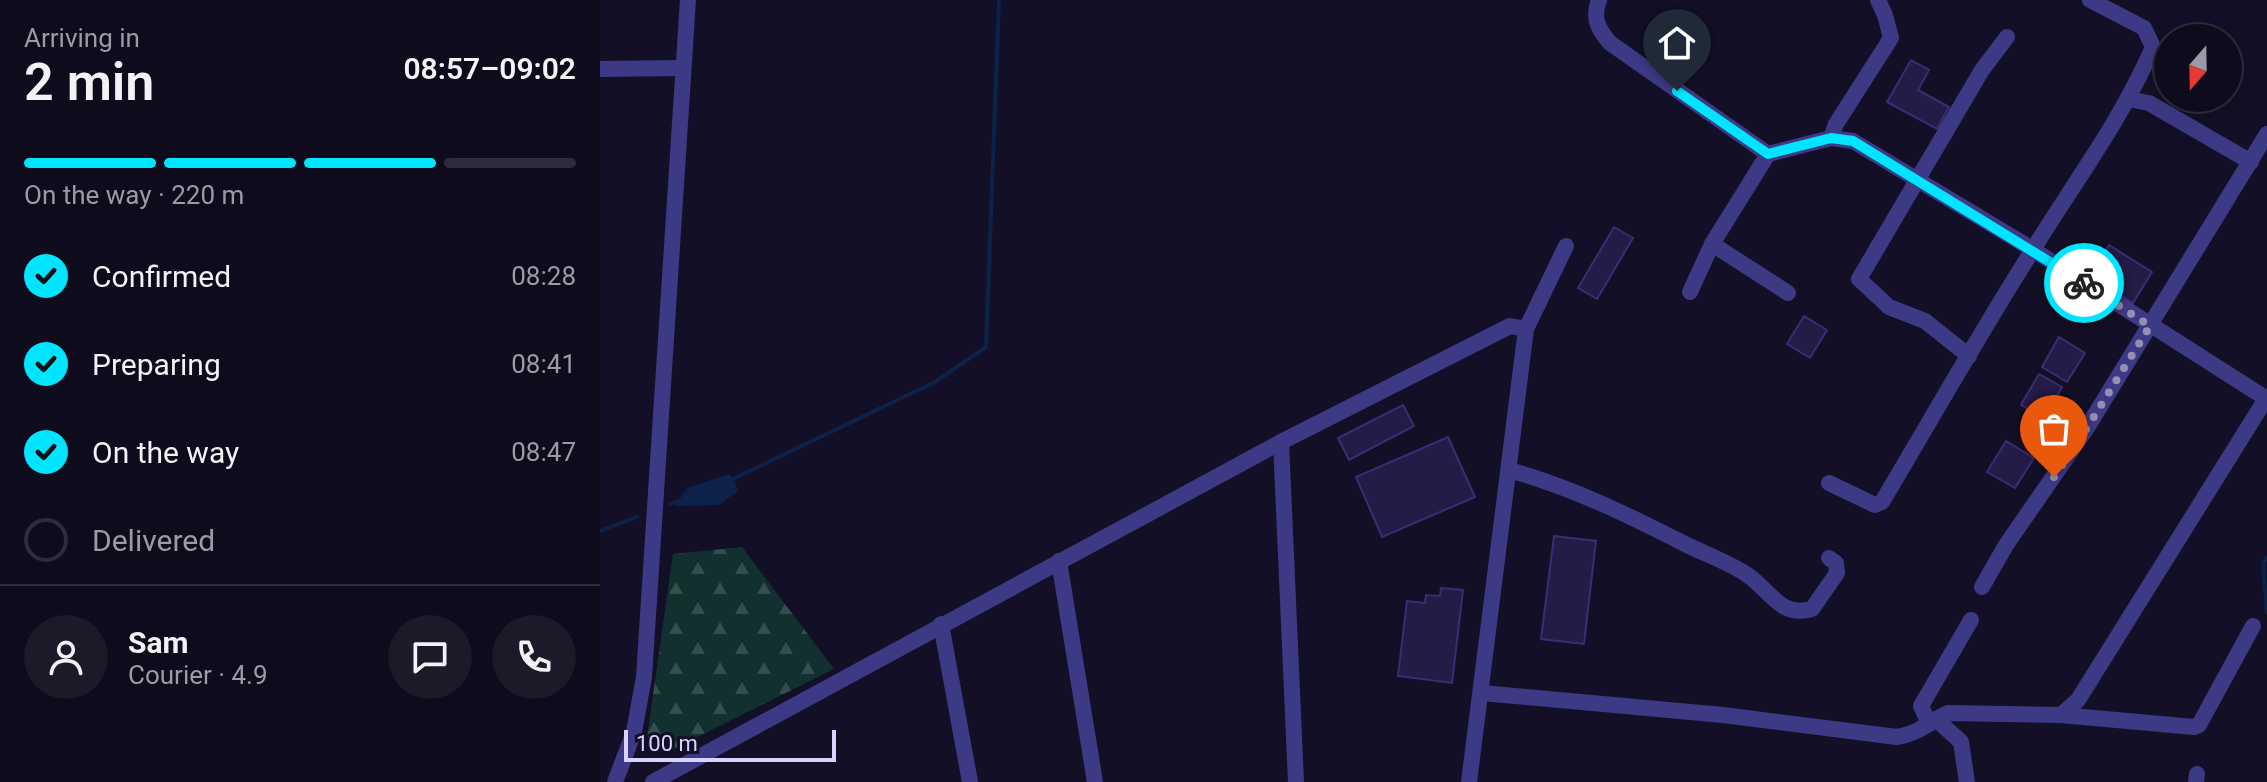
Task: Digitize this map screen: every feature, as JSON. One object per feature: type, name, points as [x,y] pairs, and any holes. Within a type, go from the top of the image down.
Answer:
[{"type":"street","points":[[615,782],[634,732],[644,677],[688,0]]},
{"type":"street","points":[[1599,0],[1594,12],[1599,31],[1610,43],[1768,154]]},
{"type":"street","points":[[1831,138],[1836,124],[1891,38],[1878,0]]},
{"type":"street","points":[[1829,483],[1875,505],[1882,502],[2032,249],[2094,158],[2128,99],[2153,47],[2144,28],[2090,0]]},
{"type":"street","points":[[1969,356],[1925,321],[1889,307],[1859,279],[1982,70],[2007,37]]},
{"type":"street","points":[[600,69],[683,68]]},
{"type":"street","points":[[2128,99],[2149,103],[2251,162]]},
{"type":"street","points":[[1982,587],[2006,545],[2085,431],[2267,134]]},
{"type":"street","points":[[1690,292],[1712,244],[1768,154],[1831,138],[1853,141],[2032,249],[2267,398],[2078,700],[2061,715]]},
{"type":"street","points":[[1712,244],[1788,293]]},
{"type":"street","points":[[1469,782],[1526,329],[1566,246]]},
{"type":"street","points":[[653,782],[1281,442],[1510,326],[1526,329]]},
{"type":"street","points":[[1281,442],[1296,782]]},
{"type":"street","points":[[1509,470],[1547,480],[1747,574],[1786,609],[1798,613],[1812,609],[1837,573],[1836,563],[1829,558]]},
{"type":"street","points":[[1059,561],[1095,782]]},
{"type":"street","points":[[1967,782],[1961,742],[1932,721],[1921,706],[1971,620]]},
{"type":"street","points":[[941,624],[970,782]]},
{"type":"street","points":[[1482,693],[1723,715],[1897,737],[1913,735],[1948,713],[2061,715],[2199,725],[2253,626]]},
{"type":"green space","points":[[742,547],[834,669],[669,751],[647,737],[673,554]]},
{"type":"water","points":[[729,474],[734,478],[738,491],[719,505],[675,506],[687,488]]},
{"type":"building","points":[[1911,60],[1929,70],[1918,90],[1949,107],[1937,129],[1887,102]]},
{"type":"building","points":[[1614,227],[1633,238],[1597,299],[1578,288]]},
{"type":"building","points":[[2109,245],[2152,272],[2133,303],[2089,276]]},
{"type":"building","points":[[1804,316],[1827,330],[1810,358],[1787,344]]},
{"type":"building","points":[[2059,337],[2085,353],[2067,382],[2042,367]]},
{"type":"building","points":[[2039,374],[2062,387],[2044,418],[2021,405]]},
{"type":"building","points":[[1403,405],[1414,426],[1349,460],[1338,438]]},
{"type":"building","points":[[1448,437],[1475,497],[1382,537],[1356,477]]},
{"type":"building","points":[[2006,441],[2034,458],[2015,488],[1987,472]]},
{"type":"building","points":[[1554,536],[1596,541],[1584,644],[1541,639]]},
{"type":"building","points":[[1441,588],[1463,590],[1452,683],[1398,676],[1407,601],[1425,603],[1426,595],[1440,596]]},
{"type":"waterway","points":[[733,479],[935,382],[986,347],[999,0]]},
{"type":"waterway","points":[[670,504],[680,500]]},
{"type":"waterway","points":[[600,531],[637,517]]},
{"type":"waterway","points":[[2267,557],[2263,564],[2267,612]]},
{"type":"way so far","points":[[2054,477],[2150,326],[2084,283]]},
{"type":"route","points":[[1677,91],[1768,154],[1831,138],[1853,141],[2084,283]]}]
